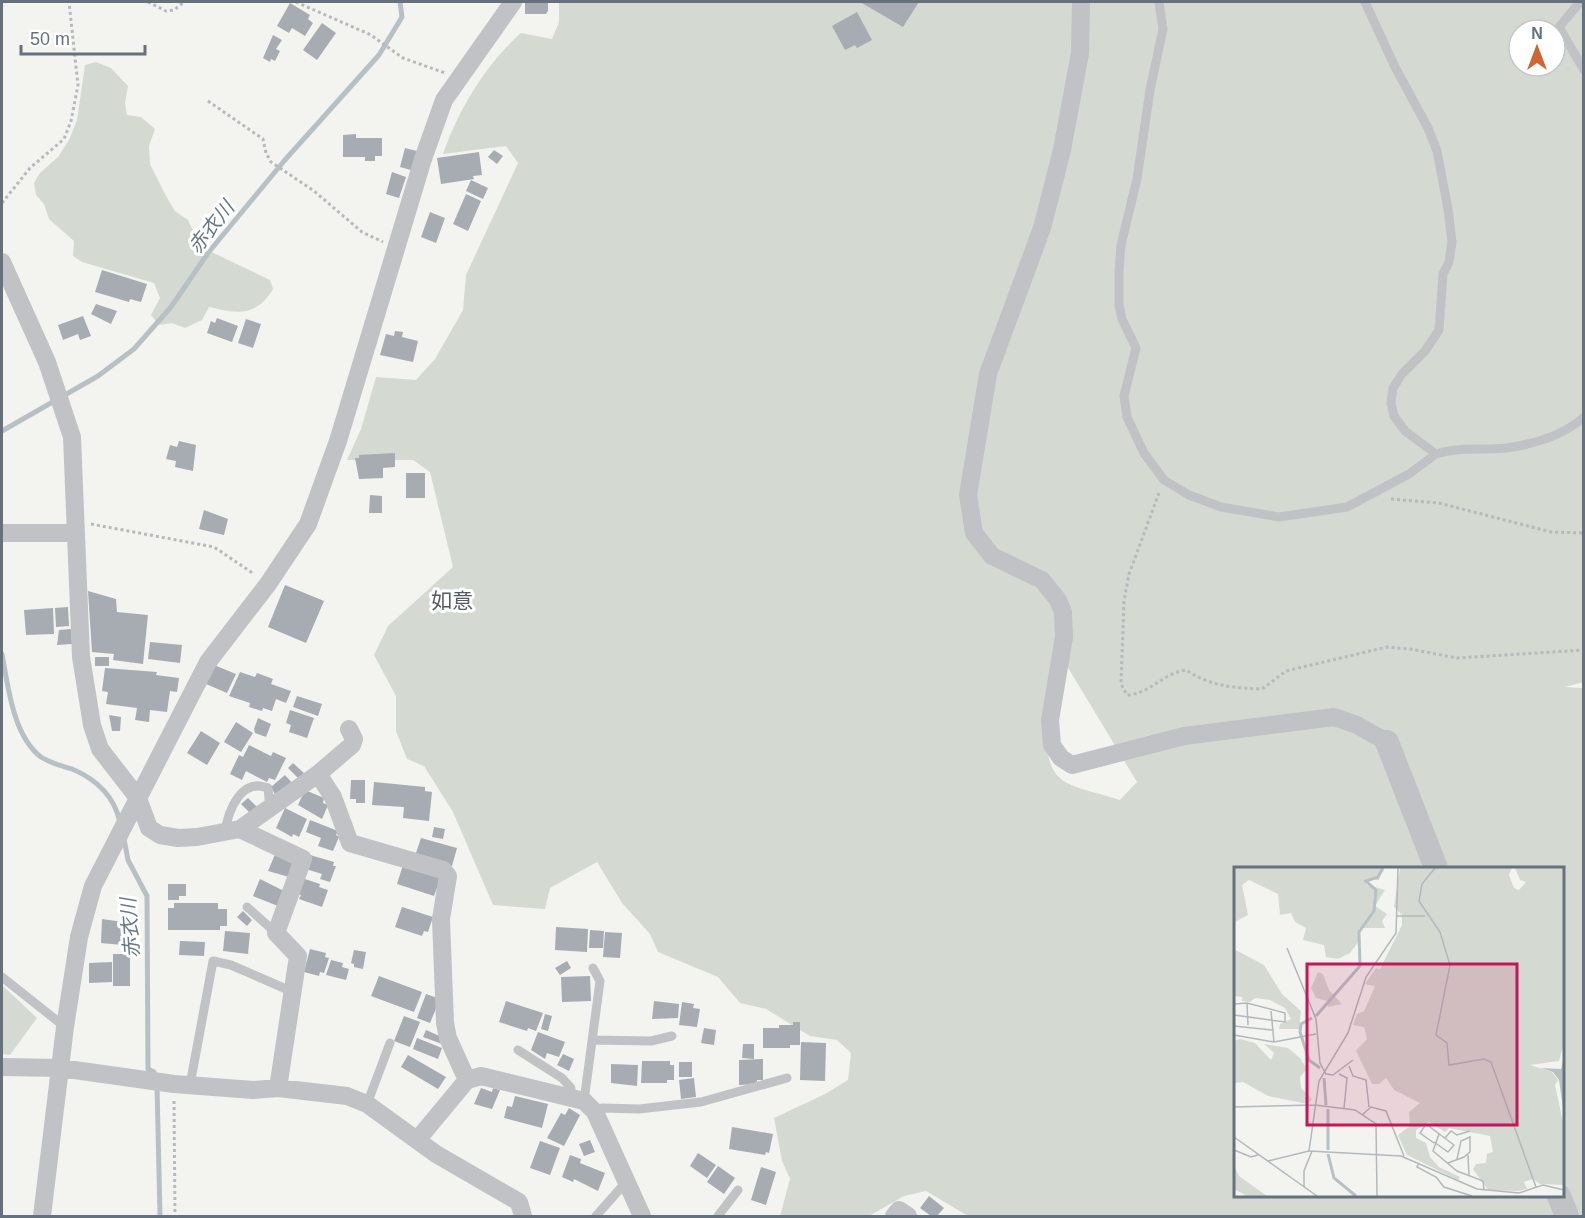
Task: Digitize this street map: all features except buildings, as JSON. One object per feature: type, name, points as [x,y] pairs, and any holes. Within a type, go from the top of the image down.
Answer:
[{"type":"street","points":[[42,1216],[64,1026],[79,937],[93,886],[208,662],[268,584],[308,524],[338,441],[396,246],[444,100],[513,2]]},
{"type":"street","points":[[1081,2],[1080,53],[1062,150],[1042,228],[988,374],[968,495],[974,534],[992,556],[1042,580],[1058,600],[1063,612],[1064,637],[1050,720],[1052,745],[1061,758],[1072,765],[1184,736],[1297,719],[1334,717],[1357,725],[1387,742],[1436,867]]},
{"type":"street","points":[[2,262],[47,362],[72,437],[81,657],[92,725],[105,758],[138,798],[149,828],[160,835],[197,837],[233,831],[270,810],[352,745],[354,739],[349,729]]},
{"type":"street","points":[[2,532],[74,524]]},
{"type":"street","points":[[318,774],[333,797],[350,843],[443,870],[448,876],[441,919],[445,1023],[448,1038],[467,1080]]},
{"type":"street","points":[[233,831],[303,860],[276,933],[298,956],[278,1088]]},
{"type":"street","points":[[2,1067],[60,1068],[182,1085],[253,1090],[278,1088],[347,1096],[367,1104],[436,1154],[519,1202],[523,1216]]},
{"type":"street","points":[[418,1139],[467,1080],[481,1076],[583,1104],[642,1216]]},
{"type":"street","points":[[1559,1197],[1567,1216]]},
{"type":"street","points":[[894,1216],[899,1210],[908,1216]]},
{"type":"lane","points":[[1159,2],[1162,29],[1150,90],[1137,179],[1121,245],[1119,305],[1122,319],[1136,348],[1124,396],[1127,417],[1144,453],[1164,480],[1189,495],[1221,507],[1279,518],[1347,507],[1369,498],[1409,474],[1436,454],[1455,448],[1505,448],[1544,440],[1570,429],[1584,417]]},
{"type":"lane","points":[[1365,2],[1395,67],[1428,128],[1437,152],[1448,209],[1452,242],[1449,262],[1443,274],[1439,330],[1425,351],[1402,374],[1394,388],[1391,403],[1394,416],[1405,431],[1436,454]]},
{"type":"lane","points":[[1580,2],[1559,27],[1584,70]]},
{"type":"lane","points":[[233,831],[227,814],[235,800],[251,786],[259,784],[268,788],[270,810]]},
{"type":"lane","points":[[247,907],[276,933]]},
{"type":"lane","points":[[182,1085],[213,961],[231,965],[292,992]]},
{"type":"lane","points":[[583,1104],[600,981],[593,968]]},
{"type":"lane","points":[[2,977],[64,1026]]},
{"type":"lane","points":[[592,1040],[651,1041],[672,1036]]},
{"type":"lane","points":[[367,1104],[390,1043]]},
{"type":"lane","points":[[518,1050],[562,1078],[583,1104],[602,1108],[639,1109],[701,1102],[787,1078]]},
{"type":"lane","points":[[596,1216],[626,1182]]},
{"type":"lane","points":[[718,1216],[738,1190]]},
{"type":"path","points":[[2,203],[30,168],[64,139],[71,121],[78,85],[69,2]]},
{"type":"path","points":[[148,2],[166,12],[174,10],[184,2]]},
{"type":"path","points":[[296,2],[371,35],[403,58],[444,72],[458,81]]},
{"type":"path","points":[[208,102],[263,139],[271,162],[286,174],[314,191],[362,232],[374,239],[396,246]]},
{"type":"path","points":[[1164,480],[1137,546],[1124,601],[1121,684],[1127,695],[1141,694],[1174,671],[1186,670],[1202,681],[1220,686],[1262,689],[1286,671],[1387,647],[1457,658],[1584,650]]},
{"type":"path","points":[[1369,498],[1439,503],[1551,532],[1584,533]]},
{"type":"path","points":[[74,524],[89,524],[213,547],[268,584]]},
{"type":"path","points":[[176,1216],[182,1085]]},
{"type":"shaded area","points":[[559,2],[1583,2],[1584,682],[1565,687],[1584,688],[1583,1216],[968,1216],[926,1191],[904,1196],[869,1216],[780,1216],[790,1179],[782,1161],[774,1118],[825,1094],[848,1080],[851,1053],[837,1040],[810,1036],[766,1009],[740,1003],[718,977],[658,952],[650,934],[622,903],[597,862],[550,888],[545,909],[493,905],[453,812],[424,766],[407,759],[396,731],[396,696],[374,655],[388,626],[453,567],[430,472],[413,460],[347,460],[361,429],[376,377],[416,380],[435,359],[463,310],[466,275],[518,163],[506,146],[443,154],[449,137],[474,89],[496,59],[521,33],[552,39],[559,22]],"holes":[[[1061,656],[1137,782],[1120,800],[1073,786],[1056,773],[1049,759],[1047,724]]]},
{"type":"shaded area","points":[[96,62],[111,68],[128,86],[125,103],[127,115],[141,117],[155,129],[149,146],[150,164],[175,211],[188,220],[201,247],[270,280],[273,289],[260,305],[238,312],[209,307],[202,320],[185,328],[172,323],[159,325],[151,315],[160,298],[154,283],[82,262],[73,256],[74,241],[49,219],[44,204],[36,195],[34,183],[40,173],[58,157],[69,140],[77,120],[85,65]]},
{"type":"shaded area","points":[[2,985],[37,1018],[10,1055],[2,1054]]},
{"type":"waterway","name":"赤衣川","points":[[2,431],[98,376],[134,349],[171,307],[208,253],[284,161],[379,55],[402,17],[400,2]]},
{"type":"waterway","name":"赤衣川","points":[[2,654],[13,710],[24,737],[41,757],[72,769],[103,789],[109,796],[120,822]]},
{"type":"waterway","name":"赤衣川","points":[[124,839],[128,860],[147,896],[148,1069],[154,1072],[155,1076]]},
{"type":"waterway","name":"赤衣川","points":[[157,1086],[160,1216]]},
{"type":"district","name":"如意","points":[[452,600]]}]
